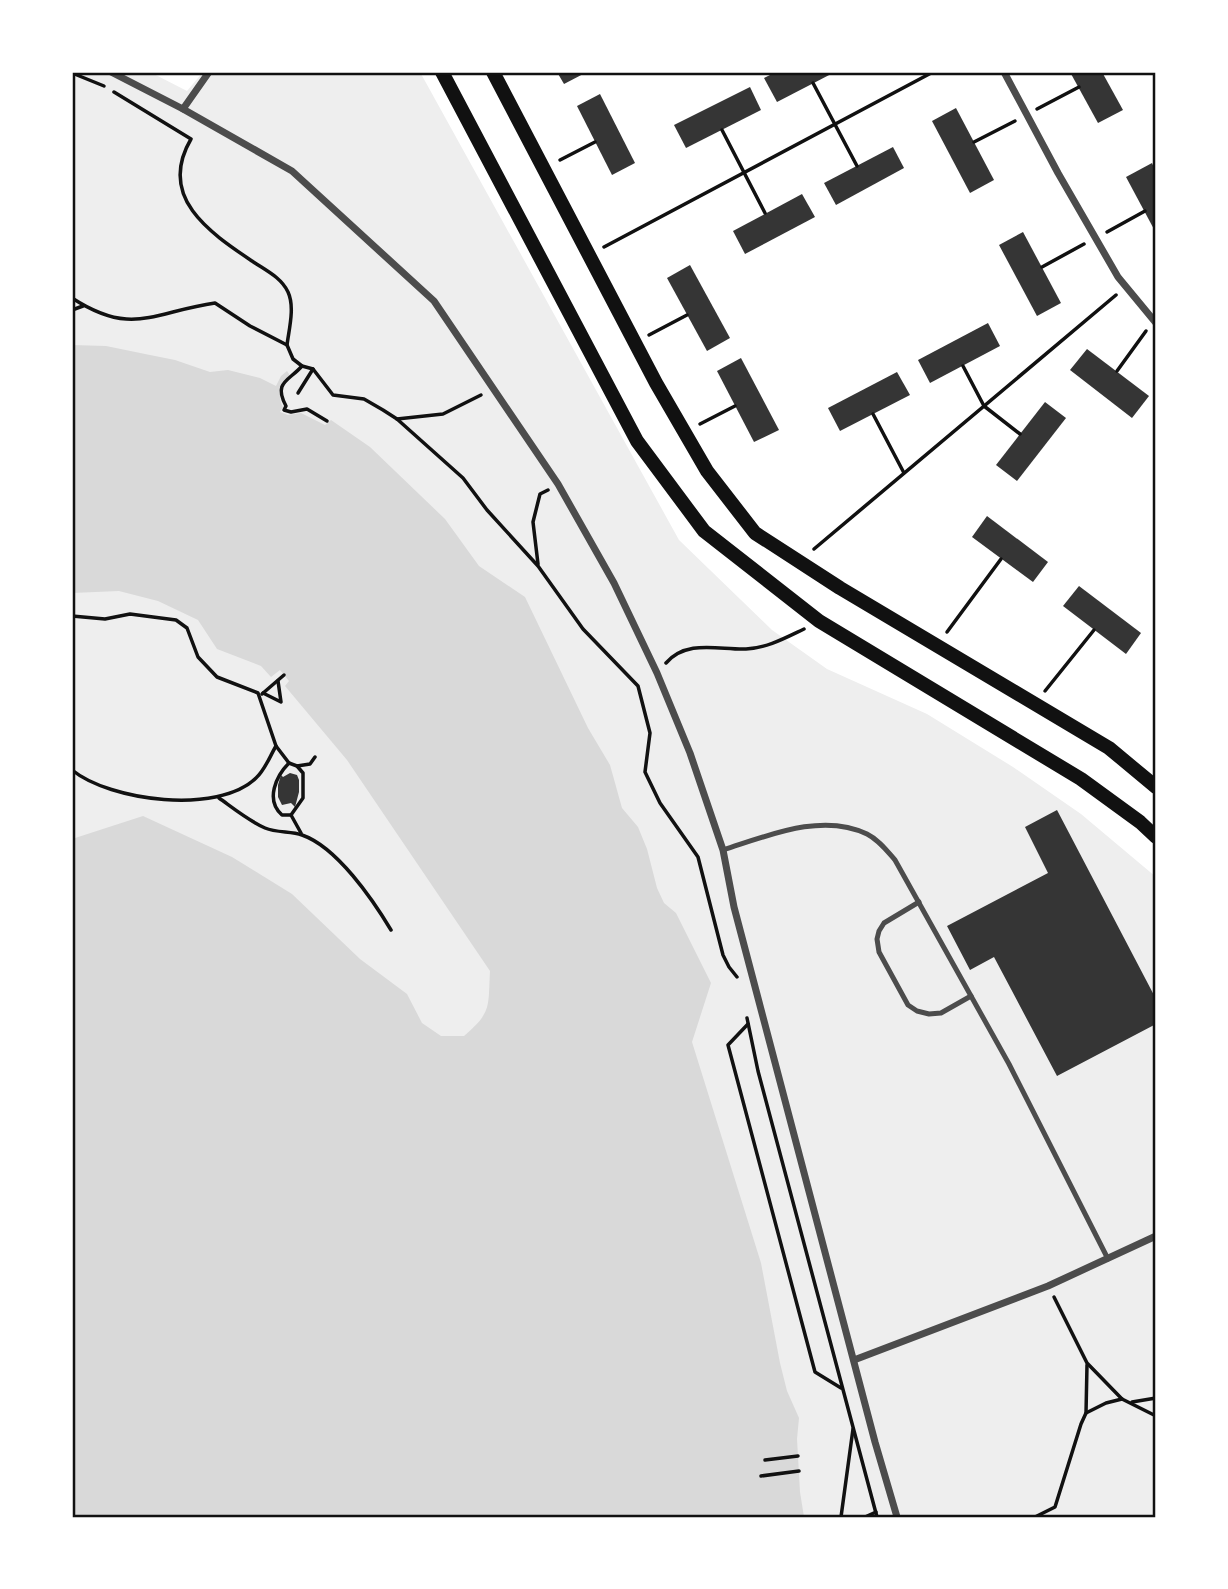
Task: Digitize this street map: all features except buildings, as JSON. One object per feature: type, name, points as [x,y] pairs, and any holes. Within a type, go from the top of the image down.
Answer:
[{"type":"main road","points":[[442,72],[637,441],[704,531],[818,621],[1081,779],[1156,837]]},
{"type":"main road","points":[[493,72],[684,432],[707,471],[755,533],[1109,748],[1156,787]]},
{"type":"street","points":[[111,72],[292,171],[434,301],[558,484],[614,583],[657,673],[690,753],[723,850],[734,907],[874,1442],[897,1517]]},
{"type":"street","points":[[183,109],[209,72]]},
{"type":"street","points":[[1004,72],[1058,173],[1118,276],[1155,322]]},
{"type":"street","points":[[854,1360],[1048,1286],[1156,1236]]},
{"type":"lane","points":[[723,850],[790,829],[821,826],[846,828],[867,835],[883,846],[895,860],[1009,1064],[1108,1259]]},
{"type":"lane","points":[[919,902],[884,923],[877,939],[878,952],[908,1005],[917,1011],[941,1013],[971,996]]},
{"type":"path","points":[[590,254],[933,72]]},
{"type":"path","points":[[72,73],[109,89],[191,139],[178,170],[186,201],[197,218],[215,236],[278,278],[289,293],[291,309],[287,345],[293,359],[302,366],[313,369],[333,395],[364,399],[397,419],[463,478],[487,510],[538,566],[583,629],[638,687],[650,733],[645,772],[660,803],[698,857],[723,955],[738,977],[740,989]]},
{"type":"path","points":[[813,83],[857,166]]},
{"type":"path","points":[[722,130],[765,213]]},
{"type":"path","points":[[545,169],[595,142]]},
{"type":"path","points":[[799,562],[1126,287]]},
{"type":"path","points":[[72,298],[117,320],[132,320],[215,303],[250,326],[287,345]]},
{"type":"path","points":[[72,310],[84,306]]},
{"type":"path","points":[[635,342],[687,315]]},
{"type":"path","points":[[1116,371],[1155,322]]},
{"type":"path","points":[[302,366],[285,380],[280,391],[286,406],[284,410],[291,412],[307,409],[327,421]]},
{"type":"path","points":[[962,366],[984,406],[1020,434]]},
{"type":"path","points":[[298,393],[313,369]]},
{"type":"path","points":[[397,419],[443,414],[493,388]]},
{"type":"path","points":[[684,432],[736,406]]},
{"type":"path","points":[[873,414],[904,473]]},
{"type":"path","points":[[538,566],[533,522],[540,494],[558,484]]},
{"type":"path","points":[[937,645],[1001,559]]},
{"type":"path","points":[[72,616],[105,619],[130,614],[176,620],[187,628],[198,657],[223,681],[281,702],[278,681]]},
{"type":"path","points":[[638,687],[670,659],[690,648],[719,646],[746,649],[766,645],[818,621]]},
{"type":"path","points":[[1035,704],[1094,630]]},
{"type":"path","points":[[261,694],[284,675]]},
{"type":"path","points":[[261,694],[276,746],[289,763],[297,766],[303,773],[303,798],[291,815]]},
{"type":"path","points":[[72,770],[83,779],[101,786],[149,797],[194,801],[219,798],[243,788],[258,777],[276,746]]},
{"type":"path","points":[[297,766],[310,764],[315,757]]},
{"type":"path","points":[[289,763],[278,776],[273,796],[278,811],[282,815],[291,815]]},
{"type":"path","points":[[219,798],[265,828],[287,834],[302,834]]},
{"type":"path","points":[[291,815],[302,834],[338,860],[354,877],[391,930]]},
{"type":"path","points":[[745,1012],[758,1071],[877,1515],[865,1517]]},
{"type":"path","points":[[748,1024],[728,1045],[815,1372],[843,1389]]},
{"type":"path","points":[[1048,1286],[1087,1363],[1122,1399],[1156,1416]]},
{"type":"path","points":[[1036,1517],[1055,1507],[1086,1413],[1087,1363]]},
{"type":"path","points":[[1130,1402],[1156,1398]]},
{"type":"path","points":[[1086,1413],[1122,1399]]},
{"type":"path","points":[[841,1517],[853,1426]]},
{"type":"path","points":[[765,1460],[798,1456]]},
{"type":"path","points":[[761,1476],[799,1471]]},
{"type":"shaded area","points":[[72,72],[150,72],[187,91],[203,72],[420,72],[679,540],[772,630],[827,669],[927,714],[1013,767],[1081,814],[1156,877],[1156,1517],[72,1517]]},
{"type":"shaded area","points":[[72,345],[106,346],[175,360],[210,372],[228,370],[260,378],[276,386],[287,371],[291,377],[281,391],[283,407],[280,412],[288,415],[301,413],[325,425],[331,420],[370,447],[445,519],[479,566],[525,597],[588,728],[610,765],[622,808],[638,827],[664,903],[676,913],[711,983],[692,1042],[761,1263],[780,1363],[787,1391],[799,1418],[797,1439],[804,1517],[72,1517],[72,839],[143,816],[232,857],[292,894],[360,959],[407,994],[422,1023],[441,1036],[464,1036],[480,1021],[487,1008],[490,971],[347,760],[285,686],[289,681],[280,670],[271,677],[261,666],[217,649],[198,620],[158,601],[119,591],[72,593]]}]
